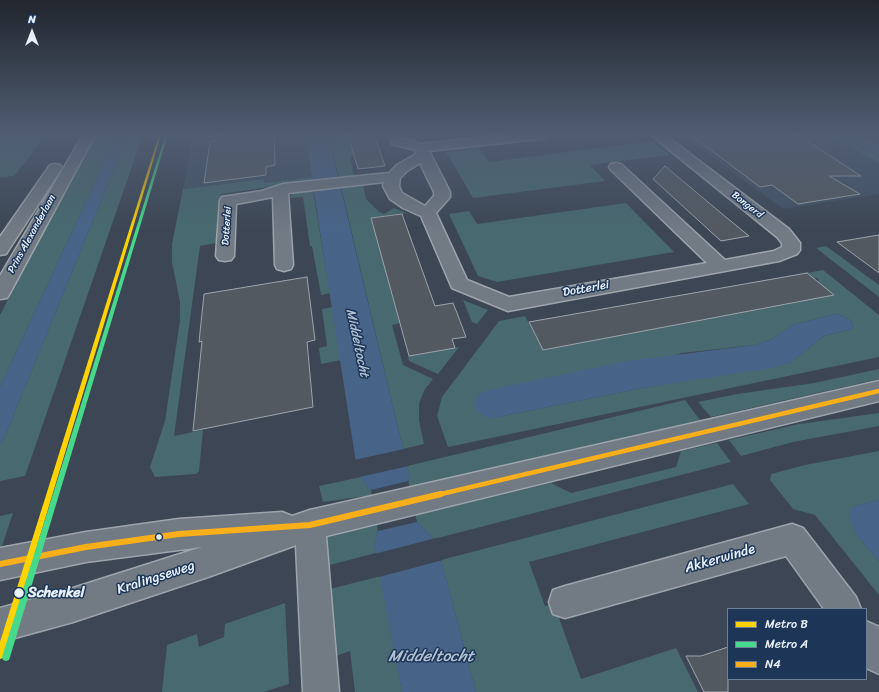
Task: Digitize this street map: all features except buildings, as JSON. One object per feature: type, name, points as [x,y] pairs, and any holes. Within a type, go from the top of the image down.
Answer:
[{"type":"street","name":"Prins Alexanderlaan","points":[[0,250],[56,167]]},
{"type":"street","name":"Prins Alexanderlaan","points":[[0,292],[71,167]]},
{"type":"street","points":[[403,167],[393,177],[391,186],[396,196],[409,205],[428,213],[442,197],[442,192],[430,167]]},
{"type":"street","points":[[616,167],[720,265]]},
{"type":"street","name":"Bongerd","points":[[699,167],[783,233],[791,243],[791,250]]},
{"type":"street","name":"Dotterlei","points":[[225,256],[228,200],[264,195],[280,190],[393,177]]},
{"type":"street","points":[[280,190],[284,265]]},
{"type":"street","name":"Dotterlei","points":[[428,213],[459,284],[508,304],[720,265],[779,256],[791,250]]},
{"type":"street","name":"Kralingseweg","points":[[0,625],[79,603],[208,561],[310,525],[879,391]]},
{"type":"street","points":[[310,525],[321,692]]},
{"type":"street","name":"Kralingseweg","points":[[0,564],[86,547],[179,534],[310,525]]},
{"type":"street","name":"Akkerwinde","points":[[565,602],[792,539],[843,608]]},
{"type":"street","points":[[867,639],[879,656]]},
{"type":"shaded area","points":[[187,167],[310,167],[312,177],[264,183],[263,179],[183,189]]},
{"type":"shaded area","points":[[726,167],[879,167],[879,194],[783,209]]},
{"type":"green space","points":[[0,167],[21,167],[14,176],[0,177]]},
{"type":"green space","points":[[77,167],[102,167],[0,387],[0,315]]},
{"type":"green space","points":[[115,167],[132,167],[25,476],[0,481],[0,444],[3,441]]},
{"type":"green space","points":[[336,167],[352,167],[354,176],[339,178]]},
{"type":"green space","points":[[455,167],[592,167],[605,181],[473,198]]},
{"type":"green space","points":[[312,177],[307,178],[312,179],[312,181],[221,194],[216,243],[200,246],[174,436],[203,430],[199,471],[196,474],[155,477],[150,467],[165,421],[180,320],[180,302],[172,262],[172,244],[183,189],[264,179],[264,183]]},
{"type":"green space","points":[[363,185],[366,199],[379,212],[384,214],[394,208],[406,213],[371,218],[400,323],[392,325],[403,365],[433,379],[425,389],[419,403],[419,420],[424,444],[403,449],[341,187]]},
{"type":"green space","points":[[313,191],[330,293],[321,295],[312,246],[310,246],[303,197],[289,198],[293,193]]},
{"type":"green space","points":[[626,203],[674,252],[497,282],[478,276],[449,214],[469,211],[477,224]]},
{"type":"green space","points":[[826,246],[879,285],[879,297],[816,248]]},
{"type":"green space","points":[[823,270],[879,315],[879,357],[448,447],[437,416],[442,397],[499,321],[525,316],[543,350],[833,295],[817,281],[819,280],[817,278],[814,279],[807,273]],"holes":[[[836,314],[850,320],[853,324],[852,329],[824,336],[790,363],[642,388],[493,418],[682,353],[755,345],[770,340],[795,324]]]},
{"type":"green space","points":[[463,300],[488,310],[477,324],[472,322]]},
{"type":"green space","points":[[333,307],[341,360],[321,364],[319,348],[327,346],[322,309]]},
{"type":"green space","points":[[459,347],[438,374],[409,361],[408,356]]},
{"type":"green space","points":[[879,369],[879,379],[711,417],[698,402],[737,394],[814,383]]},
{"type":"green space","points":[[685,400],[700,420],[409,487],[407,466]]},
{"type":"green space","points":[[879,413],[879,426],[793,442],[741,456],[729,440],[799,424]]},
{"type":"green space","points":[[717,443],[731,462],[434,539],[417,522],[415,515],[551,483],[571,493],[676,467],[681,451]]},
{"type":"green space","points":[[879,451],[879,500],[854,506],[856,534],[879,561],[879,595],[815,515],[793,509],[770,480],[771,474],[805,465]]},
{"type":"green space","points":[[361,477],[364,483],[371,490],[372,495],[323,502],[319,486]]},
{"type":"green space","points":[[733,484],[749,504],[529,562],[545,606],[554,604],[581,679],[676,648],[698,692],[476,692],[441,560]]},
{"type":"green space","points":[[13,513],[2,546],[0,546],[0,516]]},
{"type":"green space","points":[[377,525],[378,531],[374,545],[376,553],[326,566],[324,538]]},
{"type":"green space","points":[[381,576],[402,692],[355,692],[350,651],[336,656],[330,589]]},
{"type":"green space","points":[[285,603],[289,684],[264,692],[162,692],[167,645],[197,634],[199,647],[224,637],[225,624]]},
{"type":"water","points":[[102,167],[115,167],[3,441],[0,444],[0,387]]},
{"type":"water","name":"Middeltocht","points":[[310,167],[336,167],[409,474],[408,481],[417,522],[436,541],[476,692],[402,692],[374,545],[378,531],[371,490],[364,483],[357,469],[312,180],[307,178],[312,177]]},
{"type":"water","points":[[836,314],[850,320],[853,324],[852,329],[824,336],[790,363],[777,367],[642,388],[493,418],[485,417],[477,411],[474,402],[477,396],[484,391],[627,361],[755,345],[770,340],[795,324]]},
{"type":"water","points":[[879,500],[879,561],[856,534],[851,523],[849,511],[854,506]]},
{"type":"pier","points":[[404,449],[409,466],[359,477],[354,460]]},
{"type":"pier","points":[[408,481],[417,522],[378,531],[371,490]]},
{"type":"pier","points":[[436,538],[443,560],[379,577],[374,554]]},
{"type":"metro line","name":"B","points":[[0,655],[150,167]]},
{"type":"metro line","name":"A","points":[[6,657],[157,167]]},
{"type":"transit line","name":"N4","points":[[0,564],[86,547],[179,534],[310,525],[879,391]]},
{"type":"place","name":"Schenkel","points":[[19,593]]}]
